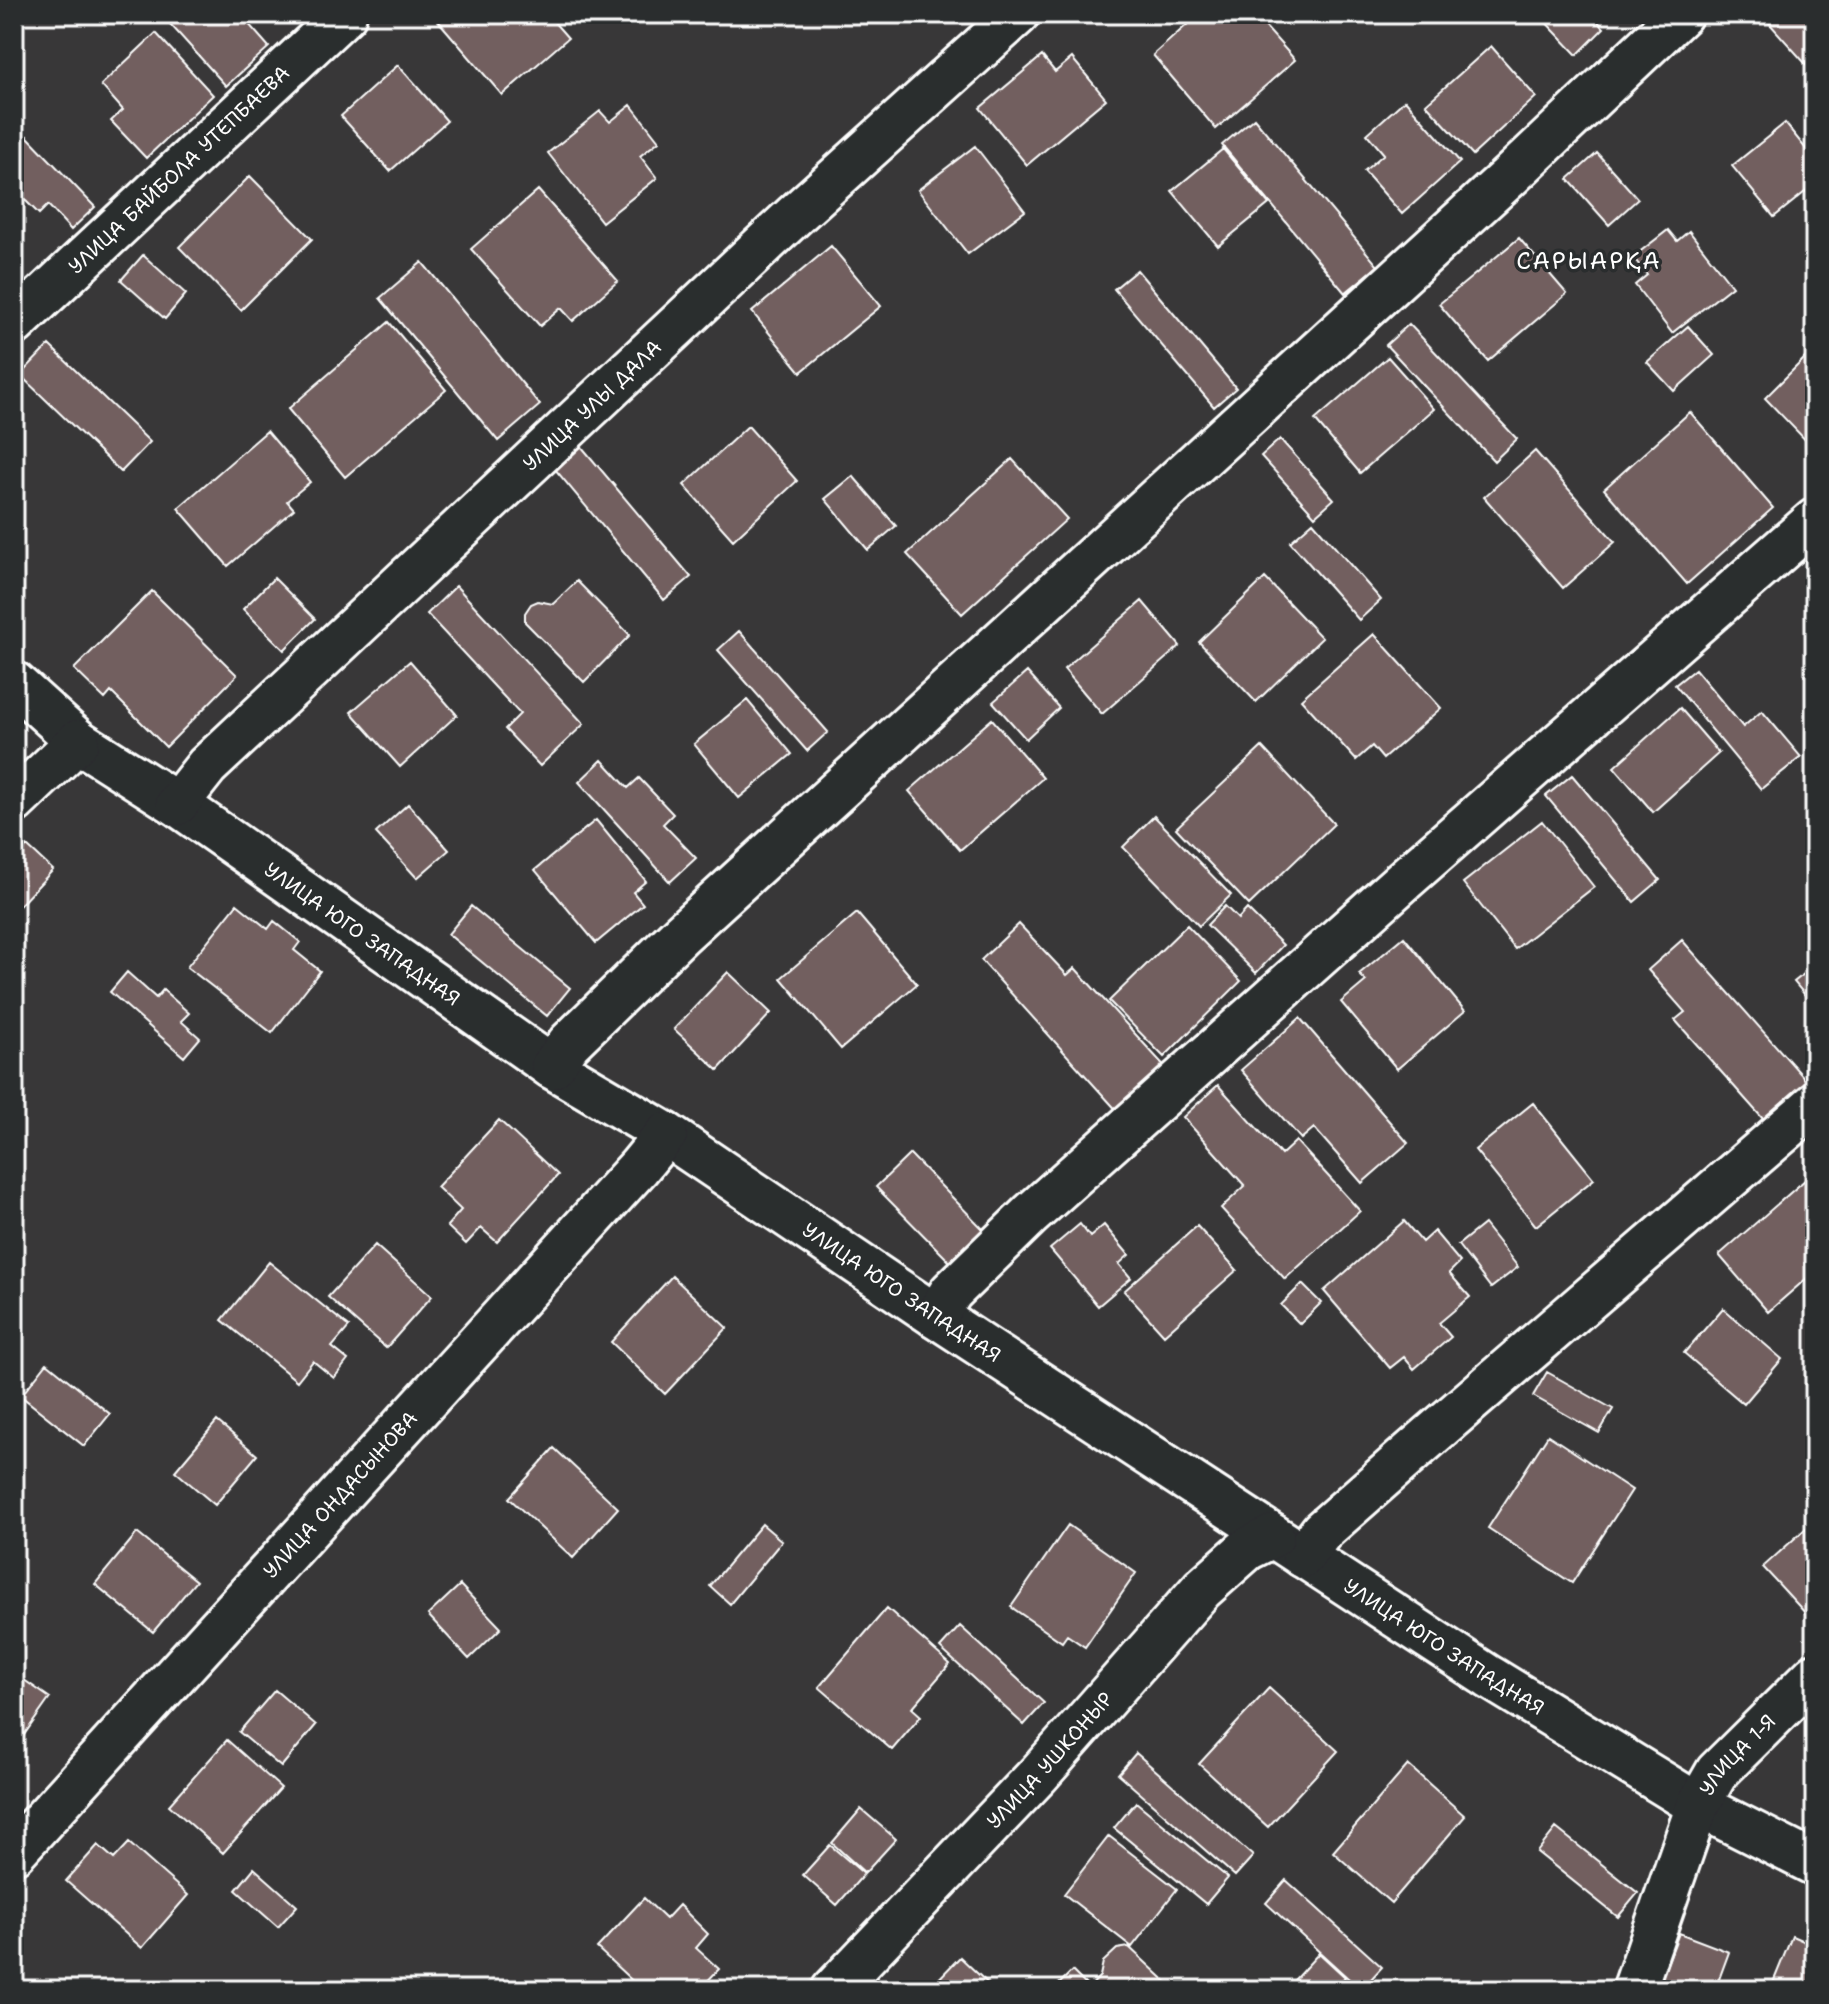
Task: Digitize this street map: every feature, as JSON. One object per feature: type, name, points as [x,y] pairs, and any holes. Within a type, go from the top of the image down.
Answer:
[{"type":"street","name":"УЛИЦА БАЙБОЛА УТЕПБАЕВА","points":[[14,324],[345,14]]},
{"type":"street","name":"УЛИЦА УЛЫ ДАЛА","points":[[177,804],[207,766],[795,215],[1018,14]]},
{"type":"street","points":[[552,1067],[569,1043],[681,934],[1511,175],[1681,14]]},
{"type":"street","points":[[936,1316],[951,1292],[1031,1214],[1404,880],[1815,520]]},
{"type":"street","name":"УЛИЦА ЮГО ЗАПАДНАЯ","points":[[14,683],[78,741],[177,804],[552,1067],[666,1134],[936,1316],[1489,1677],[1698,1805],[1815,1864]]},
{"type":"street","points":[[14,802],[78,741]]},
{"type":"street","name":"УЛИЦА УШКОНЫР","points":[[833,1990],[1038,1775],[1202,1589],[1247,1549],[1288,1546],[1322,1531],[1815,1104]]},
{"type":"street","name":"УЛИЦА ОНДАСЫНОВА","points":[[14,1852],[666,1134]]},
{"type":"street","name":"УЛИЦА 1-Я","points":[[1634,1990],[1698,1805],[1717,1772],[1815,1675]]},
{"type":"building","points":[[161,14],[240,14],[269,47],[226,86]]},
{"type":"building","points":[[547,14],[568,38],[502,95],[434,16]]},
{"type":"building","points":[[1199,14],[1254,14],[1295,60],[1216,129],[1153,55]]},
{"type":"building","points":[[1538,14],[1591,14],[1604,28],[1577,55]]},
{"type":"building","points":[[1761,14],[1812,14],[1815,17],[1813,72]]},
{"type":"building","points":[[156,33],[213,95],[146,158],[111,121],[123,110],[101,85]]},
{"type":"building","points":[[1491,46],[1536,97],[1473,155],[1426,104]]},
{"type":"building","points":[[1042,56],[1055,72],[1072,58],[1106,99],[1027,165],[980,108]]},
{"type":"building","points":[[398,65],[447,121],[390,171],[341,116]]},
{"type":"building","points":[[1405,100],[1460,162],[1402,214],[1364,171],[1384,154],[1367,134]]},
{"type":"building","points":[[631,105],[659,141],[640,156],[657,178],[602,222],[548,153],[600,111],[610,122]]},
{"type":"building","points":[[1254,118],[1378,266],[1345,293],[1222,145]]},
{"type":"building","points":[[1785,123],[1815,160],[1815,184],[1774,217],[1732,166]]},
{"type":"building","points":[[27,136],[95,207],[71,230],[48,205],[39,214],[15,190],[22,183],[14,174],[14,149]]},
{"type":"building","points":[[975,146],[1025,211],[968,254],[918,190]]},
{"type":"building","points":[[1223,149],[1269,204],[1218,246],[1172,191]]},
{"type":"building","points":[[1597,153],[1638,199],[1609,225],[1568,179]]},
{"type":"building","points":[[250,176],[312,239],[241,310],[179,247]]},
{"type":"building","points":[[538,190],[618,281],[573,321],[561,308],[540,326],[471,249]]},
{"type":"building","points":[[1668,230],[1677,241],[1689,231],[1732,286],[1672,333],[1635,285],[1647,275],[1633,257]]},
{"type":"building","points":[[1519,238],[1567,294],[1488,361],[1439,304]]},
{"type":"building","points":[[831,246],[881,306],[801,372],[752,312]]},
{"type":"building","points":[[143,255],[186,294],[165,319],[121,280]]},
{"type":"building","points":[[422,262],[540,405],[498,441],[380,298]]},
{"type":"building","points":[[1137,270],[1236,388],[1214,407],[1114,289]]},
{"type":"building","points":[[389,322],[446,390],[345,477],[288,409]]},
{"type":"building","points":[[1409,324],[1517,439],[1494,461],[1386,345]]},
{"type":"building","points":[[1688,326],[1714,355],[1674,391],[1647,362]]},
{"type":"building","points":[[49,345],[150,442],[121,472],[20,375]]},
{"type":"building","points":[[1815,348],[1815,450],[1765,398]]},
{"type":"building","points":[[1388,357],[1434,409],[1360,473],[1315,420]]},
{"type":"building","points":[[1690,412],[1773,508],[1687,584],[1604,489]]},
{"type":"building","points":[[748,426],[797,481],[733,540],[684,485]]},
{"type":"building","points":[[267,431],[310,482],[287,501],[294,509],[228,566],[178,508]]},
{"type":"building","points":[[1280,439],[1334,499],[1315,516],[1261,456]]},
{"type":"building","points":[[581,446],[691,577],[664,600],[554,468]]},
{"type":"building","points":[[1535,451],[1615,542],[1563,588],[1484,497]]},
{"type":"building","points":[[1012,459],[1067,519],[962,614],[907,554]]},
{"type":"building","points":[[853,476],[896,526],[868,550],[825,499]]},
{"type":"building","points":[[1313,522],[1381,600],[1359,620],[1290,542]]},
{"type":"building","points":[[274,578],[315,619],[284,650],[243,609]]},
{"type":"building","points":[[1265,578],[1322,638],[1256,702],[1199,642]]},
{"type":"building","points":[[577,581],[630,635],[584,682],[525,622],[525,613],[531,604],[538,601],[553,604]]},
{"type":"building","points":[[456,586],[584,724],[540,766],[505,729],[520,714],[427,614]]},
{"type":"building","points":[[152,591],[237,675],[166,747],[111,692],[105,699],[74,669]]},
{"type":"building","points":[[1142,601],[1180,646],[1102,714],[1064,669]]},
{"type":"building","points":[[739,631],[828,732],[807,751],[718,650]]},
{"type":"building","points":[[1374,634],[1441,708],[1383,759],[1372,746],[1356,760],[1301,699]]},
{"type":"building","points":[[410,661],[457,715],[400,767],[351,712]]},
{"type":"building","points":[[1695,669],[1743,727],[1762,711],[1801,757],[1761,789],[1675,685]]},
{"type":"building","points":[[1027,672],[1059,708],[1026,739],[993,702]]},
{"type":"building","points":[[747,700],[792,754],[739,798],[694,744]]},
{"type":"building","points":[[1680,708],[1719,753],[1653,812],[1614,767]]},
{"type":"building","points":[[992,719],[1043,778],[960,850],[909,791]]},
{"type":"building","points":[[1262,747],[1334,824],[1249,905],[1176,828]]},
{"type":"building","points":[[602,760],[628,788],[639,778],[673,814],[663,824],[696,858],[670,882],[579,782]]},
{"type":"building","points":[[1572,775],[1660,880],[1634,902],[1546,796]]},
{"type":"building","points":[[408,804],[449,850],[417,878],[376,833]]},
{"type":"building","points":[[1154,816],[1231,895],[1199,926],[1123,847]]},
{"type":"building","points":[[596,820],[646,881],[633,892],[643,904],[596,943],[535,870]]},
{"type":"building","points":[[1542,821],[1594,887],[1515,949],[1463,883]]},
{"type":"building","points":[[27,846],[53,870],[18,907],[14,903],[14,860]]},
{"type":"building","points":[[237,904],[268,929],[274,921],[300,942],[294,950],[320,971],[272,1033],[187,967]]},
{"type":"building","points":[[471,906],[570,988],[547,1016],[448,934]]},
{"type":"building","points":[[1225,906],[1238,919],[1247,909],[1283,945],[1256,973],[1207,925]]},
{"type":"building","points":[[857,913],[917,984],[841,1049],[781,978]]},
{"type":"building","points":[[1019,924],[1067,975],[1075,968],[1168,1070],[1120,1114],[981,960]]},
{"type":"building","points":[[1187,925],[1241,981],[1164,1057],[1109,1001]]},
{"type":"building","points":[[1404,937],[1465,1011],[1397,1069],[1341,1002],[1366,981],[1359,974]]},
{"type":"building","points":[[1682,940],[1807,1081],[1764,1120],[1675,1020],[1685,1012],[1648,970]]},
{"type":"building","points":[[1815,965],[1815,1007],[1794,982]]},
{"type":"building","points":[[127,972],[156,998],[163,990],[189,1013],[181,1021],[200,1038],[184,1057],[110,992]]},
{"type":"building","points":[[728,972],[771,1013],[718,1070],[674,1029]]},
{"type":"building","points":[[1300,1018],[1408,1143],[1362,1183],[1314,1128],[1301,1139],[1241,1070]]},
{"type":"building","points":[[1218,1085],[1281,1155],[1296,1141],[1360,1211],[1285,1279],[1221,1208],[1245,1186],[1183,1117]]},
{"type":"building","points":[[1533,1103],[1594,1179],[1536,1226],[1475,1150]]},
{"type":"building","points":[[499,1120],[558,1175],[497,1242],[481,1228],[466,1244],[447,1226],[461,1210],[437,1187]]},
{"type":"building","points":[[910,1154],[984,1230],[951,1263],[876,1187]]},
{"type":"building","points":[[1805,1180],[1815,1191],[1815,1271],[1768,1312],[1719,1255]]},
{"type":"building","points":[[1404,1221],[1422,1242],[1434,1231],[1460,1262],[1449,1273],[1470,1297],[1439,1323],[1451,1337],[1414,1369],[1404,1357],[1390,1368],[1324,1291]]},
{"type":"building","points":[[1080,1224],[1090,1237],[1104,1225],[1129,1255],[1119,1264],[1131,1278],[1098,1306],[1050,1249]]},
{"type":"building","points":[[1484,1224],[1518,1267],[1491,1288],[1458,1245]]},
{"type":"building","points":[[1197,1226],[1237,1270],[1164,1335],[1124,1291]]},
{"type":"building","points":[[375,1245],[432,1296],[386,1348],[328,1297]]},
{"type":"building","points":[[269,1262],[349,1327],[332,1347],[348,1360],[334,1378],[313,1361],[297,1381],[222,1320]]},
{"type":"building","points":[[672,1276],[727,1328],[665,1394],[611,1342]]},
{"type":"building","points":[[1302,1284],[1321,1303],[1300,1324],[1281,1305]]},
{"type":"building","points":[[1723,1308],[1782,1359],[1744,1404],[1684,1353]]},
{"type":"building","points":[[47,1363],[110,1414],[84,1446],[21,1396]]},
{"type":"building","points":[[1547,1372],[1613,1409],[1599,1433],[1533,1396]]},
{"type":"building","points":[[217,1421],[257,1455],[215,1505],[175,1471]]},
{"type":"building","points":[[1548,1435],[1632,1490],[1572,1583],[1488,1528]]},
{"type":"building","points":[[554,1448],[618,1508],[573,1558],[509,1498]]},
{"type":"building","points":[[1815,1520],[1815,1610],[1808,1616],[1763,1567]]},
{"type":"building","points":[[762,1524],[782,1541],[730,1604],[710,1586]]},
{"type":"building","points":[[1068,1525],[1136,1573],[1085,1647],[1067,1635],[1062,1642],[1011,1607]]},
{"type":"building","points":[[137,1533],[196,1581],[153,1632],[95,1584]]},
{"type":"building","points":[[460,1585],[501,1628],[469,1659],[428,1615]]},
{"type":"building","points":[[887,1608],[950,1664],[912,1708],[921,1716],[892,1750],[819,1687]]},
{"type":"building","points":[[960,1626],[1044,1703],[1024,1725],[940,1648]]},
{"type":"building","points":[[14,1673],[50,1698],[14,1749]]},
{"type":"building","points":[[1269,1688],[1338,1751],[1268,1827],[1199,1764]]},
{"type":"building","points":[[275,1690],[316,1725],[281,1767],[239,1732]]},
{"type":"building","points":[[227,1740],[281,1788],[223,1853],[169,1805]]},
{"type":"building","points":[[1136,1753],[1253,1856],[1235,1876],[1118,1774]]},
{"type":"building","points":[[1408,1765],[1465,1816],[1391,1903],[1333,1852]]},
{"type":"building","points":[[1136,1802],[1228,1878],[1206,1904],[1114,1828]]},
{"type":"building","points":[[861,1809],[896,1839],[865,1873],[832,1843]]},
{"type":"building","points":[[1556,1828],[1638,1893],[1618,1917],[1537,1852]]},
{"type":"building","points":[[1109,1836],[1177,1889],[1132,1947],[1064,1894]]},
{"type":"building","points":[[129,1843],[188,1895],[142,1948],[66,1881],[98,1845],[114,1859]]},
{"type":"building","points":[[830,1845],[864,1874],[837,1905],[803,1875]]},
{"type":"building","points":[[254,1868],[297,1906],[278,1927],[236,1890]]},
{"type":"building","points":[[1286,1880],[1382,1967],[1361,1990],[1266,1903]]},
{"type":"building","points":[[644,1898],[666,1919],[679,1905],[708,1934],[696,1948],[719,1969],[699,1990],[642,1990],[597,1948]]},
{"type":"building","points":[[1679,1933],[1729,1952],[1715,1990],[1657,1990]]},
{"type":"building","points":[[1792,1936],[1815,1946],[1815,1990],[1770,1990]]},
{"type":"building","points":[[1129,1947],[1175,1990],[1053,1990],[1072,1971],[1089,1988],[1100,1976],[1103,1962],[1117,1949]]},
{"type":"building","points":[[1319,1953],[1345,1977],[1334,1990],[1285,1990]]},
{"type":"building","points":[[960,1957],[995,1990],[928,1990]]},
{"type":"district","name":"САРЫАРҚА","points":[[1589,261]]}]
